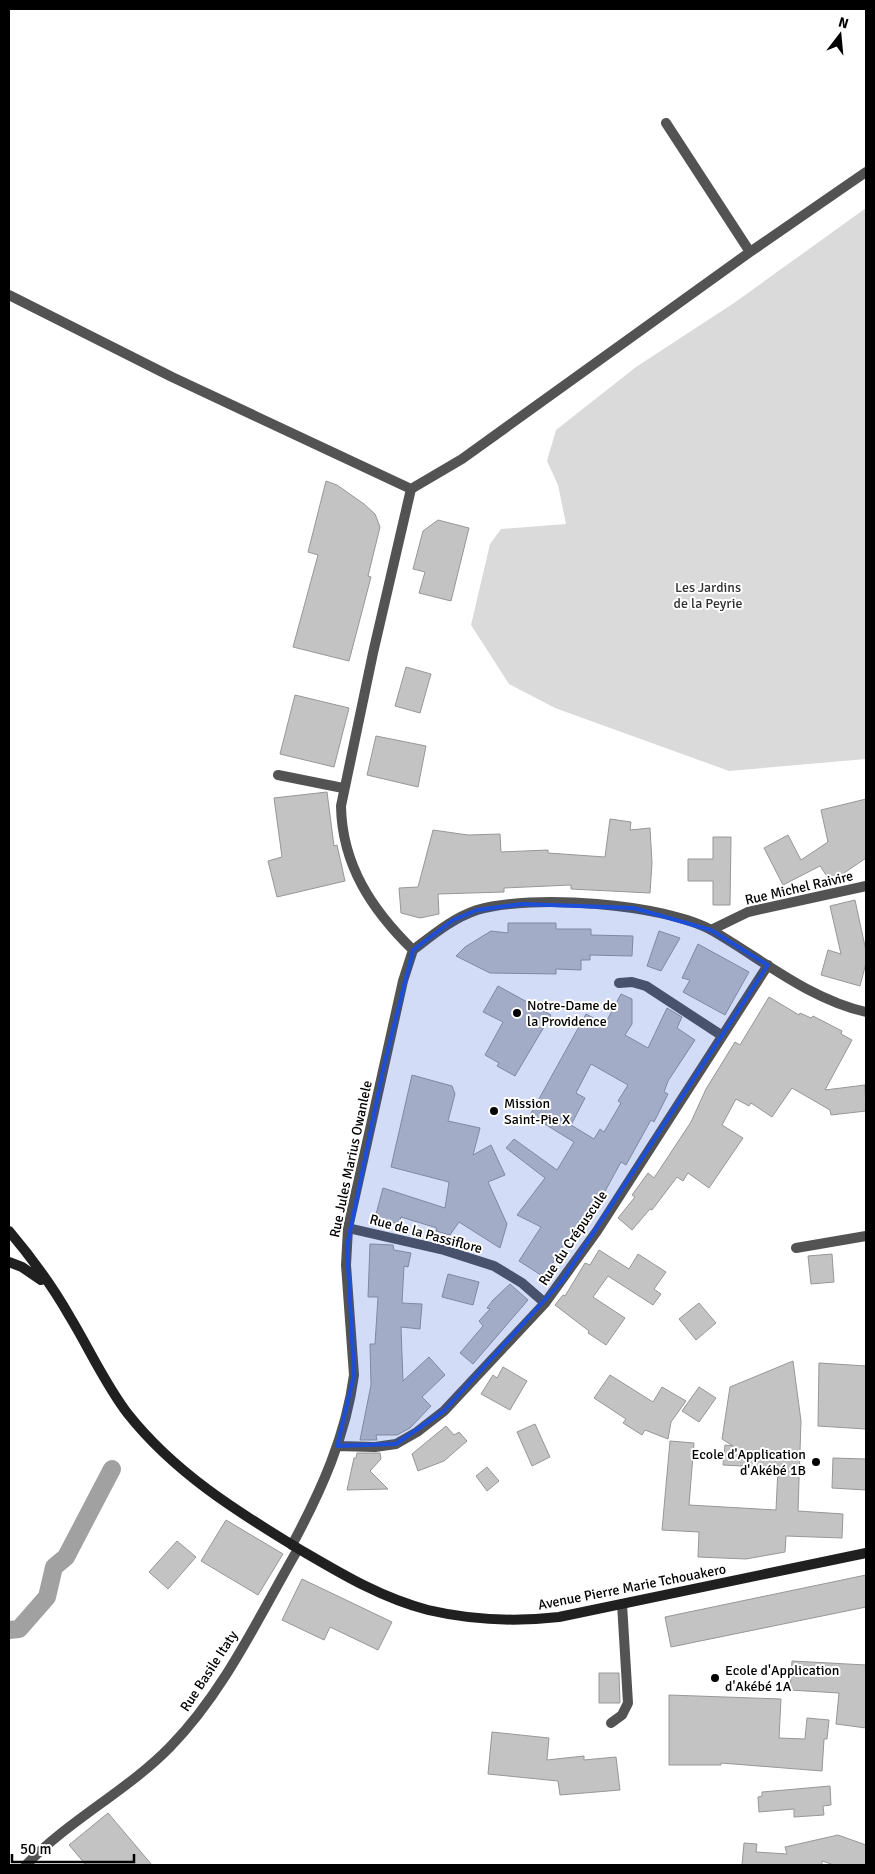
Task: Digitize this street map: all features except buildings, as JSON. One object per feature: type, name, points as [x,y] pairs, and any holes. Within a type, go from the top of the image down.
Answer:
[{"type":"main road","points":[[9,1231],[53,1291]]},
{"type":"main road","points":[[9,1262],[33,1273],[53,1291]]},
{"type":"main road","name":"Avenue Pierre Marie Tchouakero","points":[[53,1291],[70,1316],[114,1394],[149,1438],[199,1484],[295,1547],[369,1588],[428,1610],[461,1616],[527,1621],[622,1604],[866,1553]]},
{"type":"street","points":[[666,123],[750,252]]},
{"type":"street","points":[[866,172],[750,252],[462,458],[411,489],[343,788],[341,826],[354,871],[369,900],[389,926],[413,950],[453,920],[477,910],[522,904],[584,904],[634,908],[659,912],[711,930],[799,985],[828,1000],[866,1012]]},
{"type":"street","points":[[9,296],[172,378],[411,489]]},
{"type":"street","points":[[278,775],[343,788]]},
{"type":"street","name":"Rue Michel Raivire","points":[[711,930],[748,912],[866,886]]},
{"type":"street","name":"Rue Jules Marius Owanlele","points":[[295,1547],[337,1446],[354,1375],[346,1265],[348,1228],[403,981],[413,950]]},
{"type":"street","name":"Rue du Crépuscule","points":[[337,1446],[375,1447],[396,1444],[417,1432],[444,1411],[545,1303],[597,1231],[721,1035],[768,965]]},
{"type":"street","points":[[619,983],[632,982],[646,986],[721,1035]]},
{"type":"street","name":"Rue de la Passiflore","points":[[348,1228],[444,1250],[494,1266],[522,1283],[545,1303]]},
{"type":"street","points":[[796,1248],[866,1236]]},
{"type":"street","name":"Rue Basile Itaty","points":[[26,1865],[47,1844],[143,1771],[186,1730],[218,1688],[295,1547]]},
{"type":"street","points":[[611,1723],[622,1716],[628,1703],[622,1604]]},
{"type":"highlighted area","points":[[522,904],[634,908],[711,930],[768,965],[562,1281],[444,1411],[396,1444],[337,1446],[354,1375],[347,1246],[384,1065],[413,950],[453,920],[477,910]]},
{"type":"green space","name":"Les Jardins de la Peyrie","points":[[866,208],[866,759],[729,771],[555,708],[509,684],[471,625],[490,544],[501,529],[566,524],[558,485],[547,461],[556,430],[636,367],[734,303]]},
{"type":"waterway","points":[[9,1630],[19,1629],[47,1597],[54,1567],[66,1557],[112,1469]]},
{"type":"place","name":"Notre-Dame de la Providence","points":[[517,1013]]},
{"type":"place","name":"Mission Saint-Pie X","points":[[494,1111]]},
{"type":"place","name":"Ecole d'Application d'Akébé 1B","points":[[816,1462]]},
{"type":"place","name":"Ecole d'Application d'Akébé 1A","points":[[715,1678]]}]
